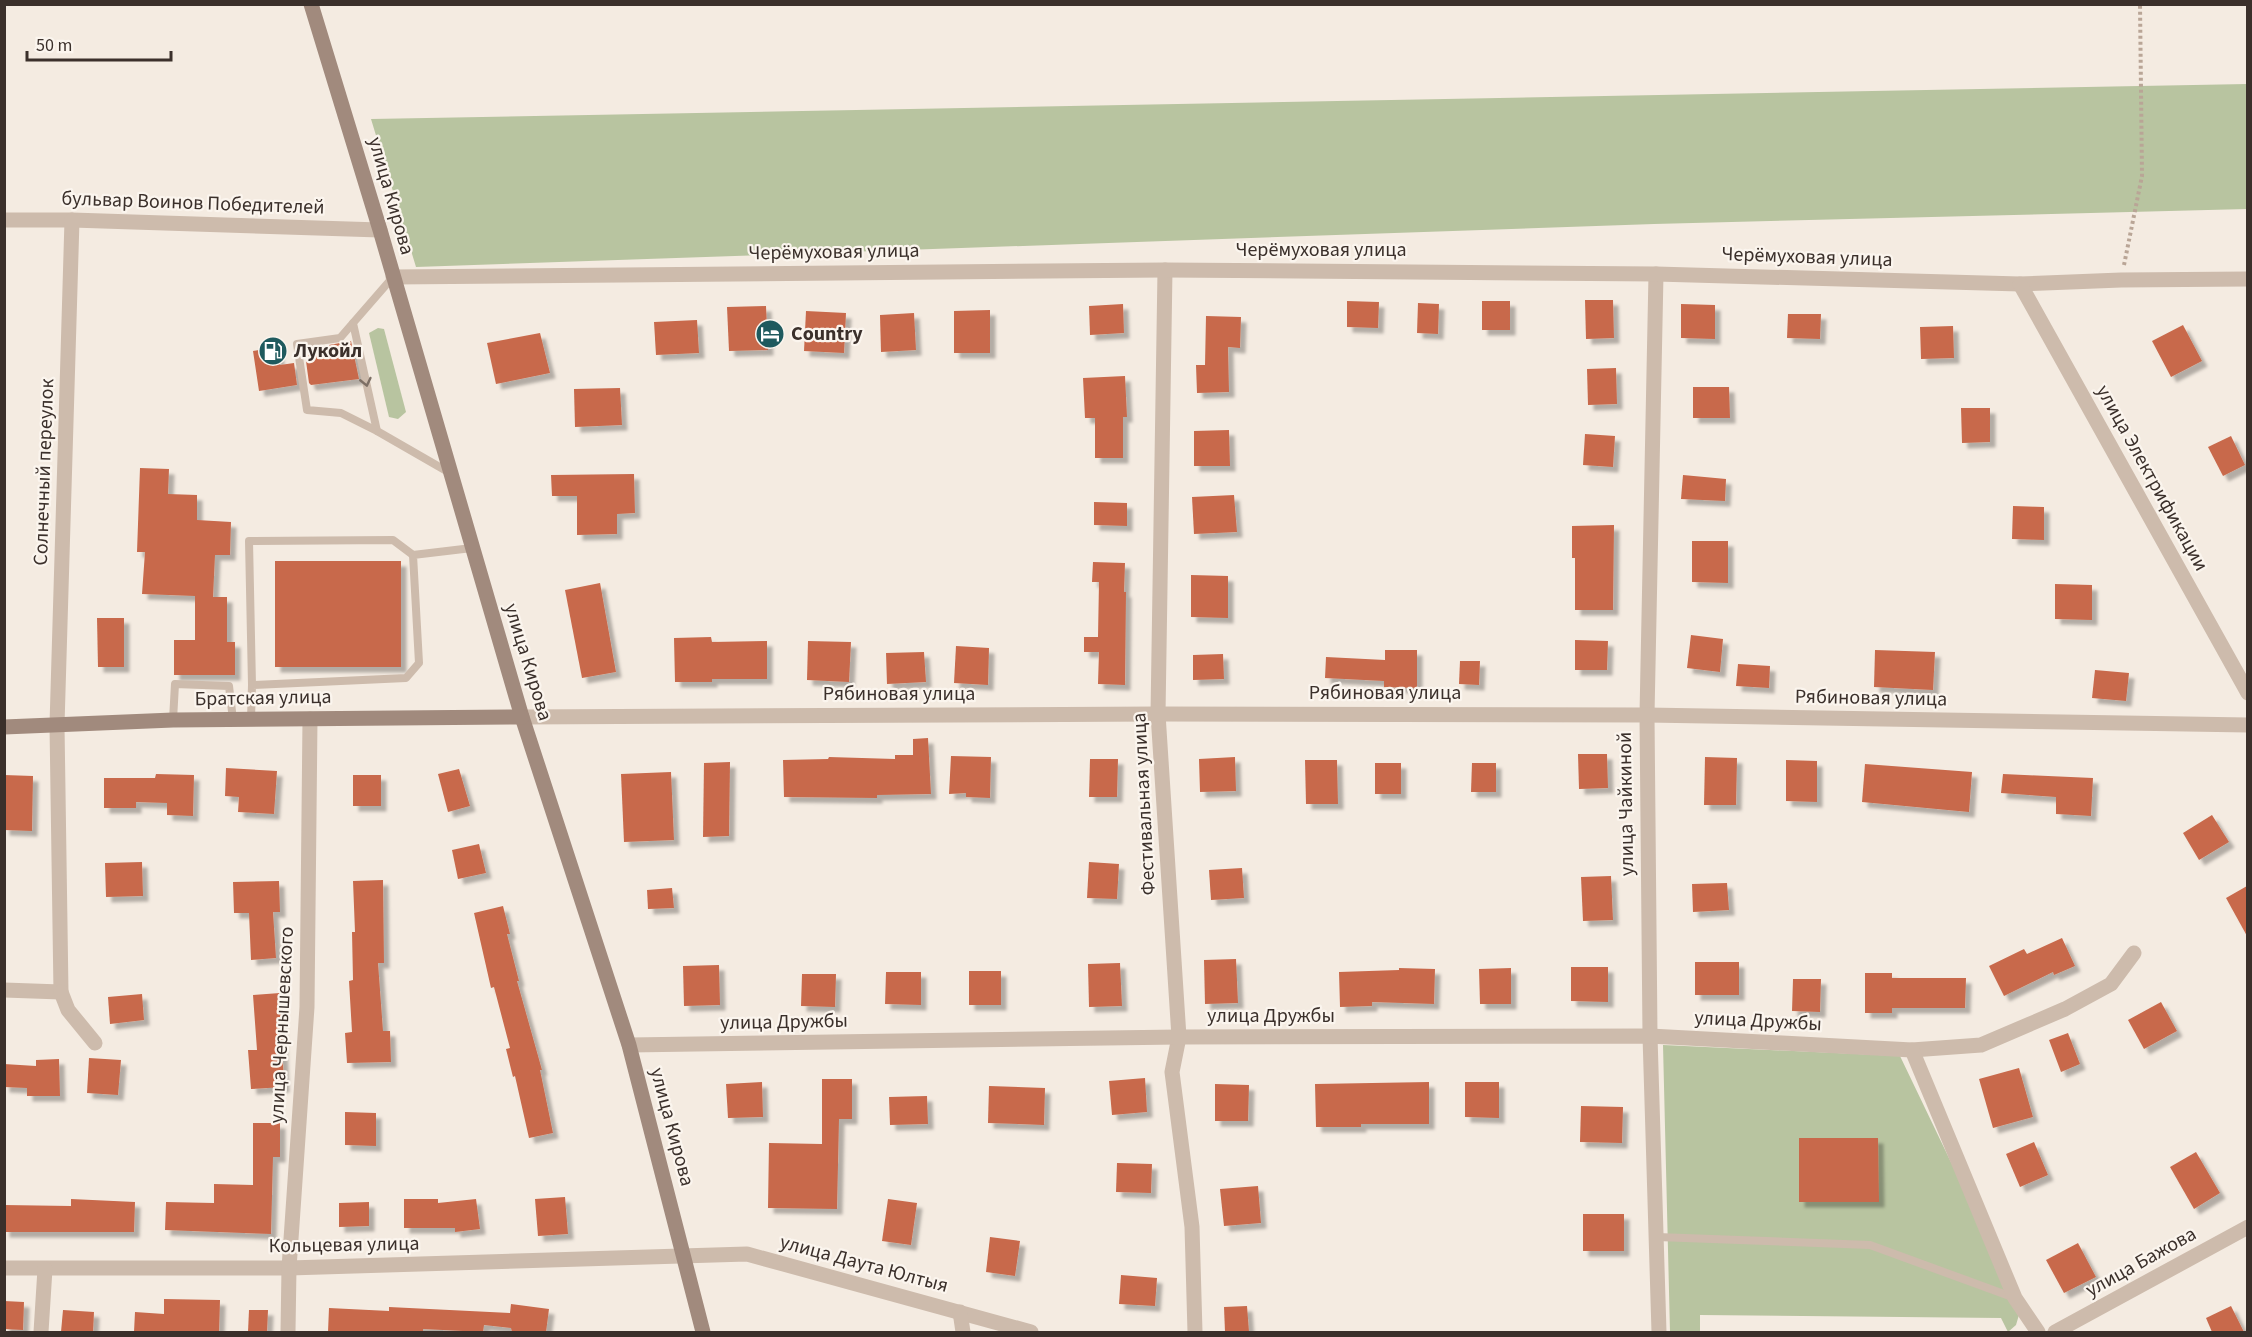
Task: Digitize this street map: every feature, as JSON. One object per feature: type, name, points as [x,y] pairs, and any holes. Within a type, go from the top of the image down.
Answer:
[{"type":"main road","name":"улица Кирова","points":[[311,4],[380,230],[522,717],[629,1045],[703,1332]]},
{"type":"main road","name":"Братская улица","points":[[4,727],[173,720],[522,717]]},
{"type":"street","name":"бульвар Воинов Победителей","points":[[4,220],[72,220],[380,230]]},
{"type":"street","name":"Солнечный переулок","points":[[61,992],[57,725],[72,220]]},
{"type":"street","name":"Черёмуховая улица","points":[[393,277],[1165,270],[1656,274],[2020,284],[2247,279]]},
{"type":"street","name":"Фестивальная улица","points":[[1165,270],[1158,714],[1179,1037],[1172,1072],[1191,1227],[1195,1332]]},
{"type":"street","name":"улица Чайкиной","points":[[1656,274],[1647,715],[1650,1036],[1659,1332]]},
{"type":"street","name":"улица Электрификации","points":[[2020,284],[2247,693]]},
{"type":"street","name":"Рябиновая улица","points":[[522,717],[1158,714],[1647,715],[2247,725]]},
{"type":"street","name":"улица Чернышевского","points":[[288,1332],[289,1268],[307,1007],[310,719]]},
{"type":"street","name":"улица Дружбы","points":[[629,1045],[1179,1037],[1650,1036],[1912,1050],[1982,1045],[2065,1009],[2111,984],[2134,953]]},
{"type":"street","points":[[4,990],[61,992],[68,1010],[95,1042]]},
{"type":"street","points":[[1912,1050],[2015,1298],[2038,1332]]},
{"type":"street","name":"улица Бажова","points":[[2055,1332],[2247,1227]]},
{"type":"street","name":"улица Даута Юлтыя","points":[[684,1256],[747,1254],[1031,1332]]},
{"type":"street","name":"Кольцевая улица","points":[[4,1268],[289,1268],[684,1256]]},
{"type":"street","points":[[41,1332],[45,1269]]},
{"type":"street","points":[[960,1312],[963,1332]]},
{"type":"lane","points":[[393,277],[340,338],[297,344],[307,410],[341,413],[450,473]]},
{"type":"lane","points":[[353,323],[377,431]]},
{"type":"lane","points":[[251,719],[249,541],[393,540],[413,555],[472,548]]},
{"type":"lane","points":[[252,685],[406,678],[419,663],[413,555]]},
{"type":"lane","points":[[173,720],[175,684],[229,686],[233,720]]},
{"type":"lane","points":[[1657,1237],[1870,1245],[2015,1298]]},
{"type":"path","points":[[2121,280],[2142,176],[2140,4]]},
{"type":"green space","points":[[2247,84],[2247,209],[1654,224],[416,267],[371,119]]},
{"type":"green space","points":[[378,328],[384,329],[406,412],[398,419],[389,417],[369,333]]},
{"type":"green space","points":[[1663,1045],[1900,1056],[2021,1308],[2016,1325],[2008,1332],[2001,1318],[1700,1315],[1700,1332],[1670,1332]]},
{"type":"building","points":[[1585,300],[1613,300],[1614,338],[1586,339]]},
{"type":"building","points":[[1347,301],[1379,302],[1378,328],[1347,327]]},
{"type":"building","points":[[1482,301],[1510,301],[1510,330],[1482,330]]},
{"type":"building","points":[[1418,303],[1439,304],[1438,334],[1417,333]]},
{"type":"building","points":[[1123,304],[1124,333],[1090,335],[1089,306]]},
{"type":"building","points":[[1681,304],[1715,305],[1715,339],[1681,338]]},
{"type":"building","points":[[766,306],[768,350],[729,351],[727,307]]},
{"type":"building","points":[[990,310],[990,353],[954,353],[954,311]]},
{"type":"building","points":[[806,311],[846,313],[844,353],[804,351]]},
{"type":"building","points":[[914,313],[916,350],[881,352],[880,315]]},
{"type":"building","points":[[1788,314],[1821,314],[1820,339],[1787,338]]},
{"type":"building","points":[[1206,316],[1241,317],[1240,348],[1228,347],[1229,392],[1197,393],[1196,365],[1205,365]]},
{"type":"building","points":[[697,320],[699,353],[656,355],[654,322]]},
{"type":"building","points":[[2183,325],[2202,361],[2171,377],[2152,341]]},
{"type":"building","points":[[1953,326],[1954,358],[1921,359],[1920,327]]},
{"type":"building","points":[[540,333],[550,373],[496,384],[487,343]]},
{"type":"building","points":[[351,341],[359,379],[311,385],[306,361],[309,361],[307,349]]},
{"type":"building","points":[[277,347],[280,365],[294,363],[297,385],[259,391],[253,351]]},
{"type":"building","points":[[1616,368],[1617,404],[1588,405],[1587,369]]},
{"type":"building","points":[[1125,376],[1127,417],[1123,417],[1123,458],[1095,458],[1095,418],[1085,418],[1083,378]]},
{"type":"building","points":[[1693,387],[1729,387],[1730,418],[1693,418]]},
{"type":"building","points":[[620,388],[622,425],[575,427],[574,389]]},
{"type":"building","points":[[1961,408],[1990,408],[1990,442],[1962,443]]},
{"type":"building","points":[[1229,430],[1230,466],[1194,466],[1194,431]]},
{"type":"building","points":[[1585,434],[1615,436],[1613,467],[1583,465]]},
{"type":"building","points":[[2231,436],[2245,465],[2223,476],[2208,447]]},
{"type":"building","points":[[140,468],[169,469],[168,494],[197,495],[197,520],[231,522],[230,555],[215,555],[213,597],[227,597],[227,642],[235,642],[235,675],[174,675],[174,640],[195,640],[195,596],[142,594],[145,552],[137,552]]},
{"type":"building","points":[[634,474],[635,513],[617,514],[617,534],[577,535],[577,496],[552,496],[551,475]]},
{"type":"building","points":[[1683,475],[1726,479],[1725,501],[1681,499]]},
{"type":"building","points":[[1234,495],[1237,532],[1194,534],[1192,497]]},
{"type":"building","points":[[1094,502],[1127,503],[1127,526],[1094,525]]},
{"type":"building","points":[[2013,506],[2044,507],[2044,540],[2012,539]]},
{"type":"building","points":[[1614,525],[1613,610],[1575,610],[1575,558],[1572,558],[1572,526]]},
{"type":"building","points":[[1692,541],[1728,541],[1728,583],[1692,582]]},
{"type":"building","points":[[275,561],[401,561],[401,667],[275,667]]},
{"type":"building","points":[[1093,562],[1125,563],[1125,685],[1098,684],[1099,652],[1084,652],[1084,637],[1098,637],[1099,582],[1092,582]]},
{"type":"building","points":[[1191,575],[1228,576],[1228,618],[1191,617]]},
{"type":"building","points":[[600,583],[616,672],[582,678],[565,590]]},
{"type":"building","points":[[2055,584],[2092,585],[2092,620],[2055,619]]},
{"type":"building","points":[[97,618],[124,618],[124,667],[98,667]]},
{"type":"building","points":[[1691,635],[1723,639],[1720,672],[1687,668]]},
{"type":"building","points":[[711,637],[712,642],[767,641],[767,679],[675,682],[674,638]]},
{"type":"building","points":[[1575,640],[1608,641],[1607,670],[1575,670]]},
{"type":"building","points":[[808,641],[851,642],[849,682],[807,680]]},
{"type":"building","points":[[956,646],[989,648],[988,685],[954,683]]},
{"type":"building","points":[[1385,650],[1417,650],[1417,688],[1384,687],[1384,681],[1325,678],[1326,657],[1385,660]]},
{"type":"building","points":[[1875,650],[1935,652],[1933,690],[1874,687]]},
{"type":"building","points":[[924,652],[926,682],[887,684],[886,653]]},
{"type":"building","points":[[1223,654],[1224,679],[1193,680],[1193,655]]},
{"type":"building","points":[[1460,661],[1480,661],[1479,685],[1459,684]]},
{"type":"building","points":[[1738,664],[1770,666],[1769,688],[1736,686]]},
{"type":"building","points":[[2095,670],[2129,673],[2126,701],[2092,698]]},
{"type":"building","points":[[928,738],[931,794],[877,795],[877,798],[784,797],[783,760],[828,759],[829,757],[895,759],[895,755],[913,755],[913,739]]},
{"type":"building","points":[[1578,754],[1607,754],[1608,788],[1579,789]]},
{"type":"building","points":[[951,756],[991,757],[990,798],[966,797],[966,793],[949,794]]},
{"type":"building","points":[[1235,757],[1236,791],[1200,792],[1199,759]]},
{"type":"building","points":[[1705,757],[1737,758],[1736,805],[1704,805]]},
{"type":"building","points":[[1090,759],[1118,759],[1117,797],[1089,797]]},
{"type":"building","points":[[1305,760],[1337,760],[1338,804],[1306,804]]},
{"type":"building","points":[[1786,760],[1817,761],[1817,802],[1786,801]]},
{"type":"building","points":[[730,762],[729,836],[703,837],[704,763]]},
{"type":"building","points":[[1375,763],[1401,763],[1401,794],[1375,794]]},
{"type":"building","points":[[1472,763],[1496,763],[1496,792],[1471,792]]},
{"type":"building","points":[[1865,764],[1972,772],[1969,812],[1862,802]]},
{"type":"building","points":[[226,768],[277,771],[274,814],[238,812],[239,797],[225,796]]},
{"type":"building","points":[[459,769],[470,806],[448,812],[438,774]]},
{"type":"building","points":[[671,772],[674,840],[624,842],[621,774]]},
{"type":"building","points":[[156,774],[194,775],[193,816],[167,815],[167,803],[136,802],[136,808],[104,808],[104,778],[155,778]]},
{"type":"building","points":[[2003,774],[2093,778],[2091,816],[2056,814],[2056,797],[2001,793]]},
{"type":"building","points":[[4,775],[33,776],[32,831],[4,830]]},
{"type":"building","points":[[353,775],[381,775],[381,806],[353,806]]},
{"type":"building","points":[[2212,815],[2229,842],[2199,860],[2183,833]]},
{"type":"building","points":[[479,844],[486,873],[458,879],[452,850]]},
{"type":"building","points":[[142,862],[143,896],[106,897],[105,863]]},
{"type":"building","points":[[1089,862],[1119,864],[1117,899],[1087,898]]},
{"type":"building","points":[[1242,868],[1244,898],[1211,900],[1209,870]]},
{"type":"building","points":[[1611,876],[1613,920],[1583,921],[1581,877]]},
{"type":"building","points":[[383,880],[384,963],[378,963],[383,1031],[390,1031],[391,1062],[347,1063],[345,1033],[352,1032],[349,981],[353,980],[352,932],[355,932],[353,881]]},
{"type":"building","points":[[279,881],[280,912],[273,912],[276,958],[251,960],[249,913],[234,913],[233,882]]},
{"type":"building","points":[[1727,883],[1729,910],[1693,912],[1692,884]]},
{"type":"building","points":[[2247,886],[2247,936],[2226,898]]},
{"type":"building","points":[[672,888],[674,908],[648,909],[647,890]]},
{"type":"building","points":[[503,906],[510,934],[507,934],[519,981],[517,981],[542,1070],[540,1070],[553,1133],[529,1138],[515,1076],[513,1077],[506,1049],[510,1048],[494,987],[491,988],[474,913]]},
{"type":"building","points":[[2062,938],[2075,966],[2054,975],[2053,972],[2004,996],[1989,966],[2024,949],[2027,954]]},
{"type":"building","points":[[1236,959],[1238,1003],[1205,1004],[1204,960]]},
{"type":"building","points":[[1695,962],[1739,962],[1739,995],[1695,995]]},
{"type":"building","points":[[1120,963],[1122,1006],[1089,1007],[1088,964]]},
{"type":"building","points":[[719,965],[720,1005],[684,1006],[683,966]]},
{"type":"building","points":[[1571,967],[1608,967],[1608,1002],[1571,1001]]},
{"type":"building","points":[[1399,968],[1435,969],[1434,1004],[1372,1002],[1372,1006],[1340,1007],[1339,972],[1399,970]]},
{"type":"building","points":[[1511,968],[1511,1004],[1480,1004],[1479,969]]},
{"type":"building","points":[[969,971],[1001,971],[1001,1005],[969,1005]]},
{"type":"building","points":[[886,972],[921,972],[921,1005],[885,1004]]},
{"type":"building","points":[[1865,973],[1892,973],[1892,978],[1966,978],[1965,1008],[1892,1008],[1892,1013],[1865,1013]]},
{"type":"building","points":[[802,974],[836,974],[835,1007],[801,1006]]},
{"type":"building","points":[[1793,979],[1821,979],[1820,1012],[1792,1011]]},
{"type":"building","points":[[280,993],[284,1087],[251,1089],[248,1050],[257,1050],[253,995]]},
{"type":"building","points":[[142,994],[144,1020],[110,1024],[108,997]]},
{"type":"building","points":[[2161,1002],[2177,1031],[2144,1049],[2128,1020]]},
{"type":"building","points":[[2068,1033],[2080,1064],[2061,1072],[2049,1040]]},
{"type":"building","points":[[89,1058],[121,1060],[118,1095],[87,1093]]},
{"type":"building","points":[[59,1059],[60,1096],[27,1096],[27,1088],[4,1087],[4,1064],[36,1066],[36,1060]]},
{"type":"building","points":[[2019,1068],[2033,1117],[1993,1128],[1979,1079]]},
{"type":"building","points":[[1145,1078],[1147,1112],[1112,1115],[1109,1081]]},
{"type":"building","points":[[822,1079],[852,1079],[852,1119],[839,1119],[837,1209],[768,1208],[769,1143],[822,1144]]},
{"type":"building","points":[[762,1082],[763,1117],[728,1118],[726,1084]]},
{"type":"building","points":[[1429,1082],[1429,1124],[1361,1124],[1361,1127],[1316,1127],[1315,1084]]},
{"type":"building","points":[[1465,1082],[1499,1082],[1499,1118],[1465,1117]]},
{"type":"building","points":[[1215,1084],[1249,1085],[1248,1121],[1215,1121]]},
{"type":"building","points":[[989,1086],[1045,1088],[1044,1125],[988,1123]]},
{"type":"building","points":[[927,1096],[928,1124],[890,1125],[889,1097]]},
{"type":"building","points":[[1581,1106],[1623,1107],[1622,1143],[1580,1142]]},
{"type":"building","points":[[345,1112],[376,1113],[376,1146],[345,1145]]},
{"type":"building","points":[[253,1123],[280,1123],[280,1157],[273,1157],[271,1234],[165,1230],[166,1202],[214,1203],[214,1184],[253,1185]]},
{"type":"building","points":[[1799,1138],[1878,1138],[1879,1202],[1799,1202]]},
{"type":"building","points":[[2034,1142],[2048,1175],[2020,1187],[2006,1154]]},
{"type":"building","points":[[2196,1152],[2220,1193],[2194,1209],[2170,1167]]},
{"type":"building","points":[[1117,1163],[1152,1164],[1151,1193],[1116,1192]]},
{"type":"building","points":[[1258,1186],[1261,1223],[1224,1226],[1220,1189]]},
{"type":"building","points":[[565,1197],[568,1234],[538,1236],[535,1199]]},
{"type":"building","points":[[71,1199],[135,1202],[134,1232],[4,1232],[4,1205],[71,1206]]},
{"type":"building","points":[[404,1199],[438,1199],[438,1203],[476,1199],[480,1229],[455,1232],[455,1228],[404,1228]]},
{"type":"building","points":[[888,1199],[917,1203],[911,1245],[882,1241]]},
{"type":"building","points":[[369,1202],[369,1226],[339,1227],[339,1203]]},
{"type":"building","points":[[1583,1214],[1624,1214],[1624,1251],[1583,1251]]},
{"type":"building","points":[[990,1237],[1020,1241],[1015,1276],[986,1272]]},
{"type":"building","points":[[2078,1243],[2096,1277],[2064,1293],[2046,1260]]},
{"type":"building","points":[[1121,1275],[1157,1278],[1155,1306],[1119,1304]]},
{"type":"building","points":[[164,1299],[220,1300],[219,1332],[134,1332],[135,1312],[164,1314]]},
{"type":"building","points":[[4,1301],[24,1302],[23,1330],[4,1329]]},
{"type":"building","points":[[511,1304],[549,1309],[546,1332],[512,1332],[511,1328],[484,1325],[483,1332],[423,1329],[423,1332],[328,1332],[329,1308],[389,1311],[389,1307],[510,1313]]},
{"type":"building","points":[[1247,1306],[1249,1332],[1225,1332],[1224,1307]]},
{"type":"building","points":[[2231,1306],[2244,1332],[2212,1332],[2206,1318]]},
{"type":"building","points":[[63,1310],[94,1312],[93,1332],[61,1332]]},
{"type":"building","points":[[249,1310],[268,1310],[267,1332],[248,1332]]},
{"type":"place","name":"Country","points":[[770,334]]},
{"type":"place","name":"Лукойл","points":[[273,351]]}]
